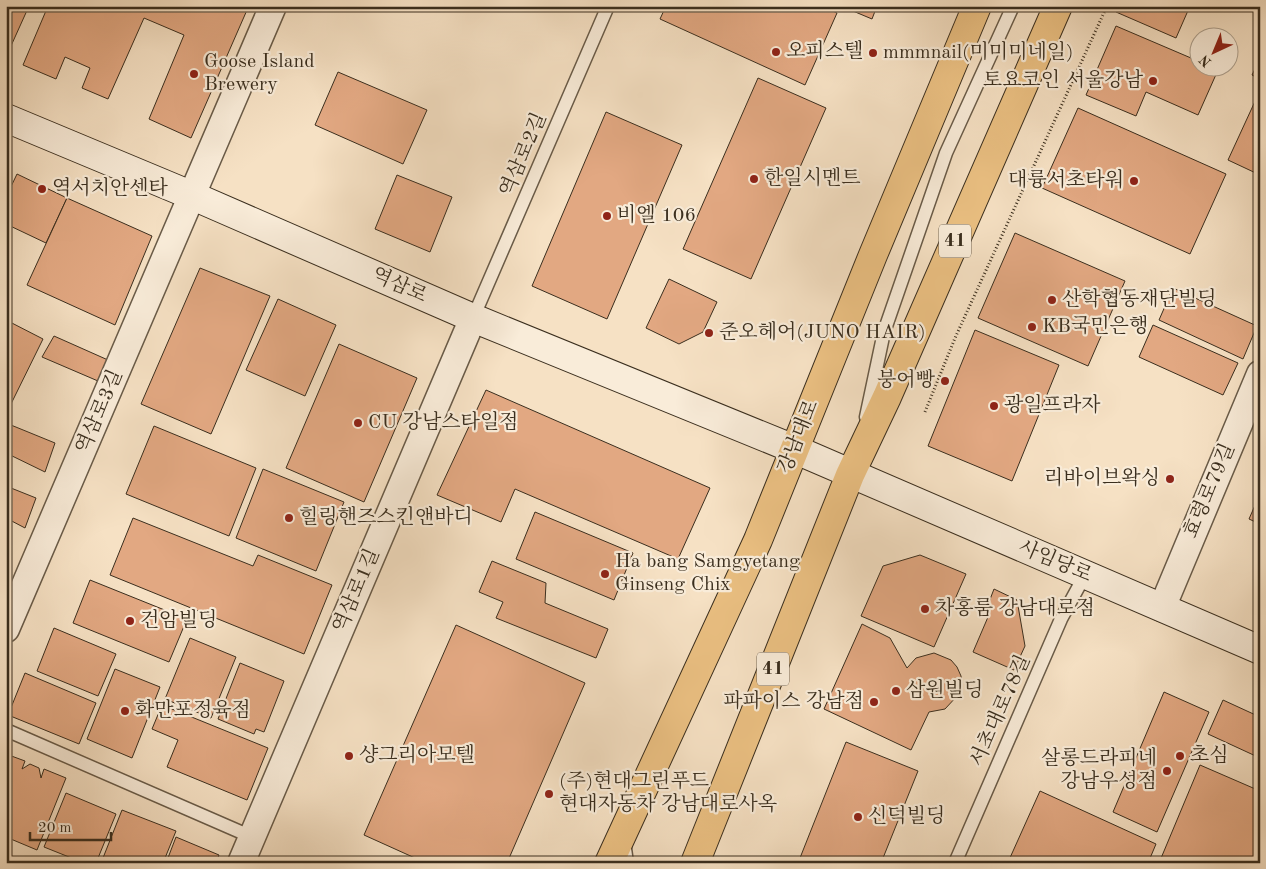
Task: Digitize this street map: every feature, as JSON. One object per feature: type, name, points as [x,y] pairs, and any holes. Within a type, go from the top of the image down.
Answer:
[{"type":"main road","name":"강남대로","points":[[609,863],[758,540],[977,6]]},
{"type":"main road","name":"41","points":[[695,863],[850,475],[887,397],[1058,6]]},
{"type":"main road","name":"역삼로","points":[[6,118],[193,196],[473,318],[794,449]]},
{"type":"main road","name":"사임당로","points":[[794,449],[850,475],[1260,650]]},
{"type":"street","name":"역삼로3길","points":[[6,629],[273,6]]},
{"type":"street","name":"역삼로1길","points":[[241,863],[473,318]]},
{"type":"street","name":"효령로79길","points":[[1162,608],[1260,374]]},
{"type":"lane","name":"역삼로2길","points":[[473,318],[608,6]]},
{"type":"lane","points":[[850,475],[873,389],[884,332],[943,162],[1013,6]]},
{"type":"lane","name":"서초대로78길","points":[[955,863],[1061,619],[1085,575]]},
{"type":"lane","points":[[6,730],[252,836]]},
{"type":"lane","points":[[623,833],[627,863]]},
{"type":"path","points":[[925,412],[959,329],[1107,6]]},
{"type":"building","points":[[6,6],[29,6],[6,57]]},
{"type":"building","name":"Goose Island Brewery","points":[[48,6],[239,6],[247,10],[191,138],[149,119],[184,35],[144,18],[108,99],[82,88],[90,68],[65,57],[56,79],[23,65]]},
{"type":"building","name":"오피스텔","points":[[666,6],[823,6],[837,13],[805,85],[660,19]]},
{"type":"building","points":[[841,6],[877,6],[872,19]]},
{"type":"building","points":[[1119,6],[1190,6],[1176,38],[1116,12]]},
{"type":"building","name":"토요코인 서울강남","points":[[1116,26],[1188,57],[1188,78],[1214,78],[1198,115],[1146,92],[1136,116],[1086,95]]},
{"type":"building","points":[[1260,59],[1260,79],[1252,75]]},
{"type":"building","points":[[338,72],[427,110],[403,164],[315,125]]},
{"type":"building","name":"한일시멘트","points":[[758,78],[826,108],[751,279],[683,249]]},
{"type":"building","points":[[1257,97],[1260,98],[1260,175],[1228,160]]},
{"type":"building","name":"대륭서초타워","points":[[1078,108],[1226,174],[1190,254],[1042,188]]},
{"type":"building","name":"비엘 106","points":[[606,112],[682,145],[607,319],[532,286]]},
{"type":"building","points":[[17,174],[67,198],[46,243],[6,224],[6,197]]},
{"type":"building","points":[[397,175],[452,197],[430,252],[375,229]]},
{"type":"building","points":[[67,198],[152,236],[115,325],[27,285]]},
{"type":"building","name":"산학협동재단빌딩","points":[[1015,233],[1125,281],[1088,366],[978,318]]},
{"type":"building","points":[[200,268],[270,296],[211,434],[141,404]]},
{"type":"building","points":[[669,279],[717,302],[703,332],[679,344],[646,328]]},
{"type":"building","points":[[1173,288],[1257,326],[1243,359],[1159,320]]},
{"type":"building","points":[[278,299],[336,325],[305,396],[246,370]]},
{"type":"building","points":[[6,320],[43,339],[9,408],[6,406]]},
{"type":"building","points":[[1153,325],[1238,363],[1223,395],[1139,357]]},
{"type":"building","name":"광일프라자","points":[[975,330],[1059,365],[1012,481],[928,446]]},
{"type":"building","points":[[54,336],[108,360],[98,381],[42,357]]},
{"type":"building","points":[[339,344],[417,378],[364,502],[286,468]]},
{"type":"building","points":[[486,390],[710,488],[678,559],[515,489],[501,522],[437,495]]},
{"type":"building","points":[[6,423],[55,443],[45,472],[6,453]]},
{"type":"building","points":[[154,426],[256,468],[229,536],[126,494]]},
{"type":"building","points":[[263,469],[344,502],[316,571],[236,538]]},
{"type":"building","points":[[6,486],[36,498],[25,528],[6,518]]},
{"type":"building","points":[[1260,494],[1260,524],[1249,519]]},
{"type":"building","points":[[535,512],[633,553],[614,600],[516,559]]},
{"type":"building","points":[[133,518],[253,566],[258,555],[332,585],[304,654],[110,575]]},
{"type":"building","points":[[920,555],[966,574],[934,647],[861,616],[883,566]]},
{"type":"building","points":[[492,561],[546,583],[545,603],[608,629],[596,658],[496,618],[503,602],[479,592]]},
{"type":"building","name":"건암빌딩","points":[[90,580],[187,619],[169,662],[73,623]]},
{"type":"building","points":[[994,589],[1017,600],[1025,646],[1014,670],[973,652],[988,617],[984,615]]},
{"type":"building","name":"삼원빌딩","points":[[862,624],[890,638],[907,668],[916,658],[934,653],[951,660],[961,676],[962,686],[958,695],[945,709],[929,712],[911,750],[824,709]]},
{"type":"building","points":[[456,625],[585,683],[507,863],[426,863],[364,835]]},
{"type":"building","points":[[54,628],[116,654],[98,696],[37,671]]},
{"type":"building","points":[[190,638],[236,657],[211,718],[165,699]]},
{"type":"building","points":[[240,663],[284,681],[264,732],[256,729],[254,734],[218,719]]},
{"type":"building","points":[[115,669],[160,687],[132,758],[87,739]]},
{"type":"building","points":[[25,673],[96,703],[79,744],[8,715]]},
{"type":"building","points":[[1164,692],[1209,712],[1157,832],[1113,812]]},
{"type":"building","points":[[1223,700],[1260,717],[1260,758],[1208,734]]},
{"type":"building","points":[[162,705],[268,748],[247,800],[167,767],[178,740],[152,729]]},
{"type":"building","name":"신덕빌딩","points":[[846,742],[918,771],[881,863],[798,863]]},
{"type":"building","points":[[6,754],[25,761],[22,769],[30,764],[39,768],[41,778],[44,769],[66,778],[37,850],[6,837]]},
{"type":"building","points":[[1200,765],[1260,791],[1260,863],[1159,863]]},
{"type":"building","points":[[1040,791],[1156,844],[1148,863],[1015,863],[1009,860]]},
{"type":"building","points":[[66,793],[116,814],[96,863],[84,863],[44,847]]},
{"type":"building","points":[[122,810],[176,831],[163,863],[101,863]]},
{"type":"building","points":[[176,837],[219,855],[216,863],[166,863]]},
{"type":"place","name":"오피스텔","points":[[776,52]]},
{"type":"place","name":"mmmnail(미미미네일)","points":[[873,53]]},
{"type":"place","name":"Goose Island Brewery","points":[[194,74]]},
{"type":"place","name":"토요코인 서울강남","points":[[1153,81]]},
{"type":"place","name":"한일시멘트","points":[[754,179]]},
{"type":"place","name":"대륭서초타워","points":[[1134,181]]},
{"type":"place","name":"역서치안센타","points":[[42,189]]},
{"type":"place","name":"비엘 106","points":[[607,216]]},
{"type":"place","name":"산학협동재단빌딩","points":[[1052,300]]},
{"type":"place","name":"KB국민은행","points":[[1032,327]]},
{"type":"place","name":"준오헤어(JUNO HAIR)","points":[[709,333]]},
{"type":"place","name":"붕어빵","points":[[945,381]]},
{"type":"place","name":"광일프라자","points":[[994,406]]},
{"type":"place","name":"CU 강남스타일점","points":[[358,423]]},
{"type":"place","name":"리바이브왁싱","points":[[1170,479]]},
{"type":"place","name":"힐링핸즈스킨앤바디","points":[[289,518]]},
{"type":"place","name":"Ha bang Samgyetang Ginseng Chix","points":[[605,574]]},
{"type":"place","name":"차홍룸 강남대로점","points":[[925,609]]},
{"type":"place","name":"건암빌딩","points":[[130,621]]},
{"type":"place","name":"삼원빌딩","points":[[896,691]]},
{"type":"place","name":"파파이스 강남점","points":[[874,702]]},
{"type":"place","name":"화만포정육점","points":[[125,711]]},
{"type":"place","name":"샹그리아모텔","points":[[349,756]]},
{"type":"place","name":"초심","points":[[1180,756]]},
{"type":"place","name":"살롱드라피네 강남우성점","points":[[1167,771]]},
{"type":"place","name":"(주)현대그린푸드 현대자동차 강남대로사옥","points":[[549,794]]},
{"type":"place","name":"신덕빌딩","points":[[858,817]]}]
